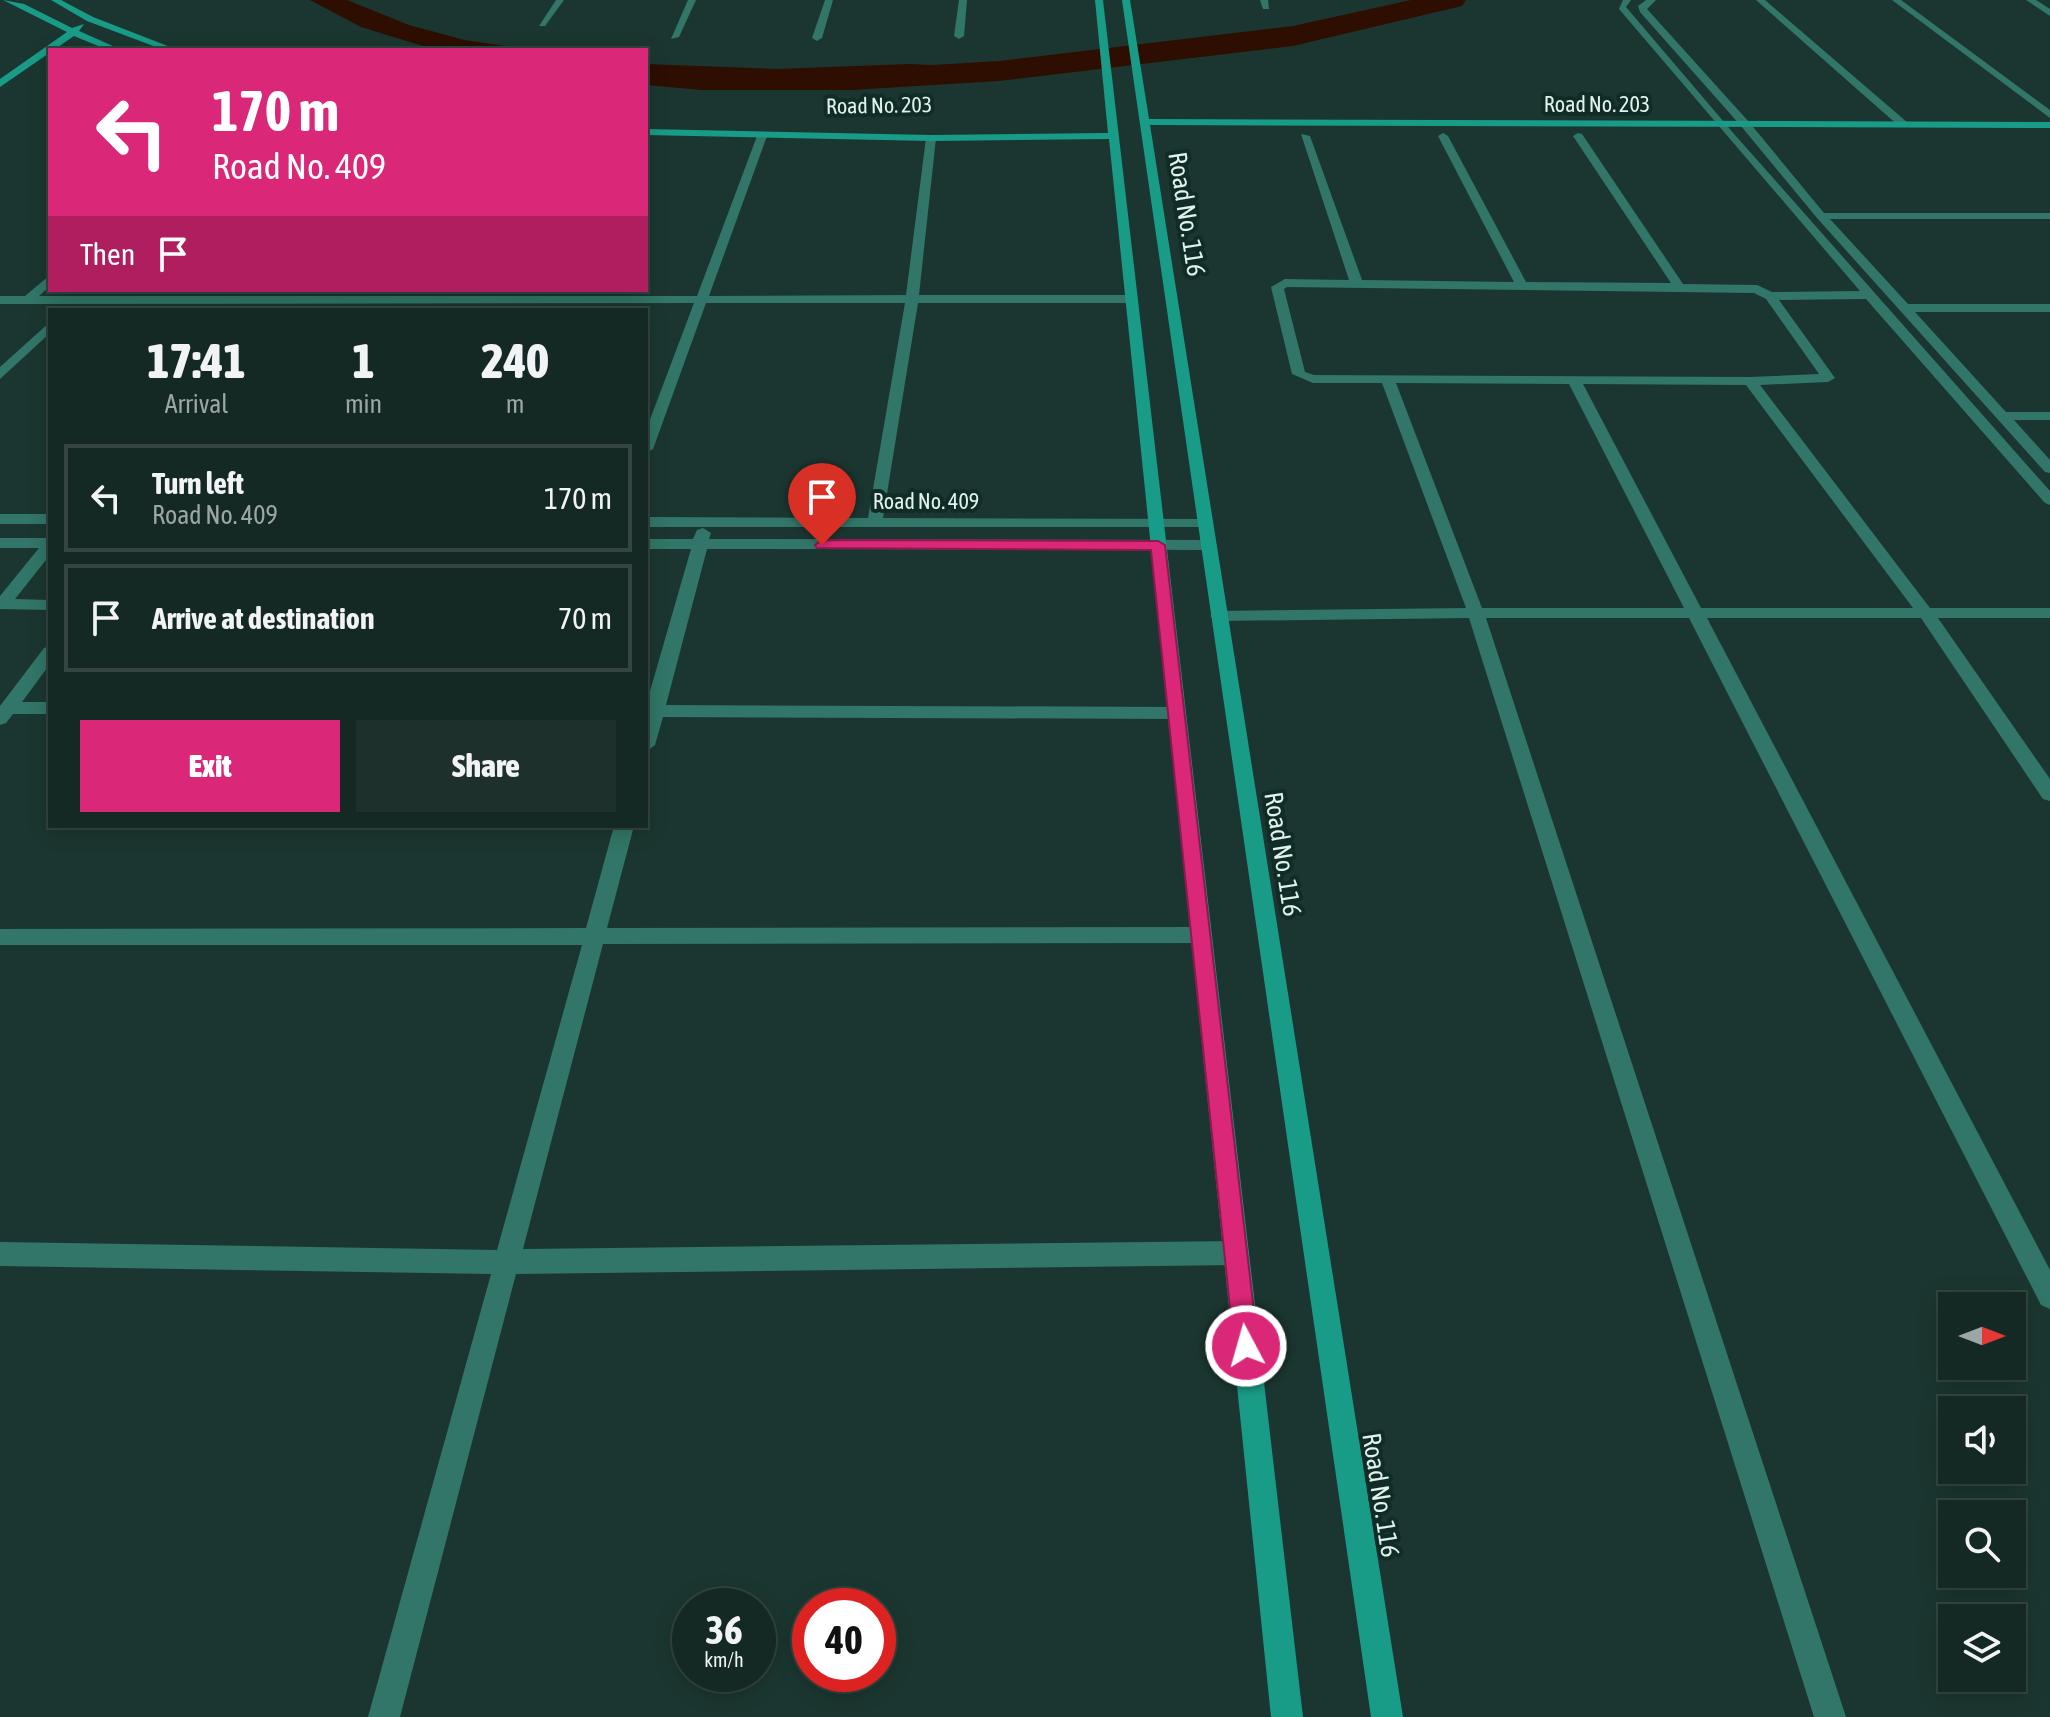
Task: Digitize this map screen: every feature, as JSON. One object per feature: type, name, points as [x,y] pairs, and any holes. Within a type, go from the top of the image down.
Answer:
[{"type":"street","points":[[7,0],[111,48]]},
{"type":"street","points":[[55,0],[90,19],[168,48]]},
{"type":"street","points":[[542,24],[560,0]]},
{"type":"street","points":[[674,37],[692,0]]},
{"type":"street","points":[[817,38],[829,0]]},
{"type":"street","points":[[959,36],[963,0]]},
{"type":"street","points":[[1099,0],[1108,85],[1108,127],[1131,299],[1287,1717]]},
{"type":"street","name":"Road No. 116","points":[[1126,0],[1138,80],[1151,131],[1218,616],[1387,1717]]},
{"type":"street","points":[[1627,0],[1622,7],[1731,137],[2050,500]]},
{"type":"street","points":[[1652,0],[1642,6],[1643,10],[1745,124],[1821,216],[2050,469]]},
{"type":"street","points":[[1760,0],[1904,125]]},
{"type":"street","points":[[1896,0],[2050,115]]},
{"type":"street","points":[[2030,0],[2050,13]]},
{"type":"street","points":[[50,32],[78,13]]},
{"type":"street","points":[[49,48],[90,19]]},
{"type":"street","points":[[75,48],[102,45]]},
{"type":"street","points":[[0,84],[48,49]]},
{"type":"street","points":[[39,55],[48,53]]},
{"type":"street","name":"Road No. 203","points":[[648,122],[901,125]]},
{"type":"street","name":"Road No. 203","points":[[1151,131],[1722,124],[2050,125]]},
{"type":"street","points":[[648,132],[931,138],[1108,127]]},
{"type":"street","points":[[648,444],[762,136]]},
{"type":"street","points":[[1289,136],[1320,136]]},
{"type":"street","points":[[1305,136],[1357,284]]},
{"type":"street","points":[[1428,136],[1458,136]]},
{"type":"street","points":[[1443,136],[1522,286]]},
{"type":"street","name":"Road No. 203","points":[[1473,136],[2050,137]]},
{"type":"street","points":[[1578,136],[1680,288]]},
{"type":"street","points":[[875,522],[912,300],[931,138]]},
{"type":"street","points":[[1821,216],[2050,216]]},
{"type":"street","points":[[28,300],[48,281]]},
{"type":"street","points":[[1285,283],[1522,286],[1757,289],[1770,296],[1828,378],[1750,381],[1313,379],[1299,374],[1277,287],[1285,283]]},
{"type":"street","points":[[0,300],[234,294],[288,305],[367,295],[495,294],[701,300],[1131,299]]},
{"type":"street","points":[[1770,296],[1870,295]]},
{"type":"street","points":[[68,308],[77,300]]},
{"type":"street","points":[[1903,308],[2050,308]]},
{"type":"street","points":[[0,375],[48,328]]},
{"type":"street","points":[[1387,378],[1476,613],[1830,1717]]},
{"type":"street","points":[[1574,380],[2050,1296]]},
{"type":"street","points":[[1750,381],[1927,615],[2050,794]]},
{"type":"street","points":[[2001,416],[2050,416]]},
{"type":"street","points":[[0,519],[48,519]]},
{"type":"street","name":"Road No. 409","points":[[648,522],[1206,524]]},
{"type":"street","points":[[707,522],[650,711],[1177,713]]},
{"type":"street","points":[[0,543],[48,544]]},
{"type":"street","name":"Road No. 409","points":[[648,544],[1209,545]]},
{"type":"street","points":[[1,604],[48,546]]},
{"type":"street","points":[[1,604],[48,605]]},
{"type":"street","points":[[1218,616],[2050,613]]},
{"type":"street","points":[[4,714],[48,655]]},
{"type":"street","points":[[4,714],[48,708]]},
{"type":"street","points":[[384,1717],[623,828]]},
{"type":"street","points":[[0,937],[1201,935]]},
{"type":"street","points":[[0,1254],[507,1262],[1236,1253]]},
{"type":"shaded area","points":[[310,0],[347,0],[409,25],[464,40],[518,48],[429,48],[361,27]]},
{"type":"shaded area","points":[[648,64],[777,69],[910,64],[931,65],[937,71],[928,82],[822,88],[648,82]]},
{"type":"waterway","points":[[648,75],[702,80],[851,80],[999,71],[1293,36],[1451,0]]},
{"type":"route","points":[[822,545],[1158,545],[1246,1346]]}]
